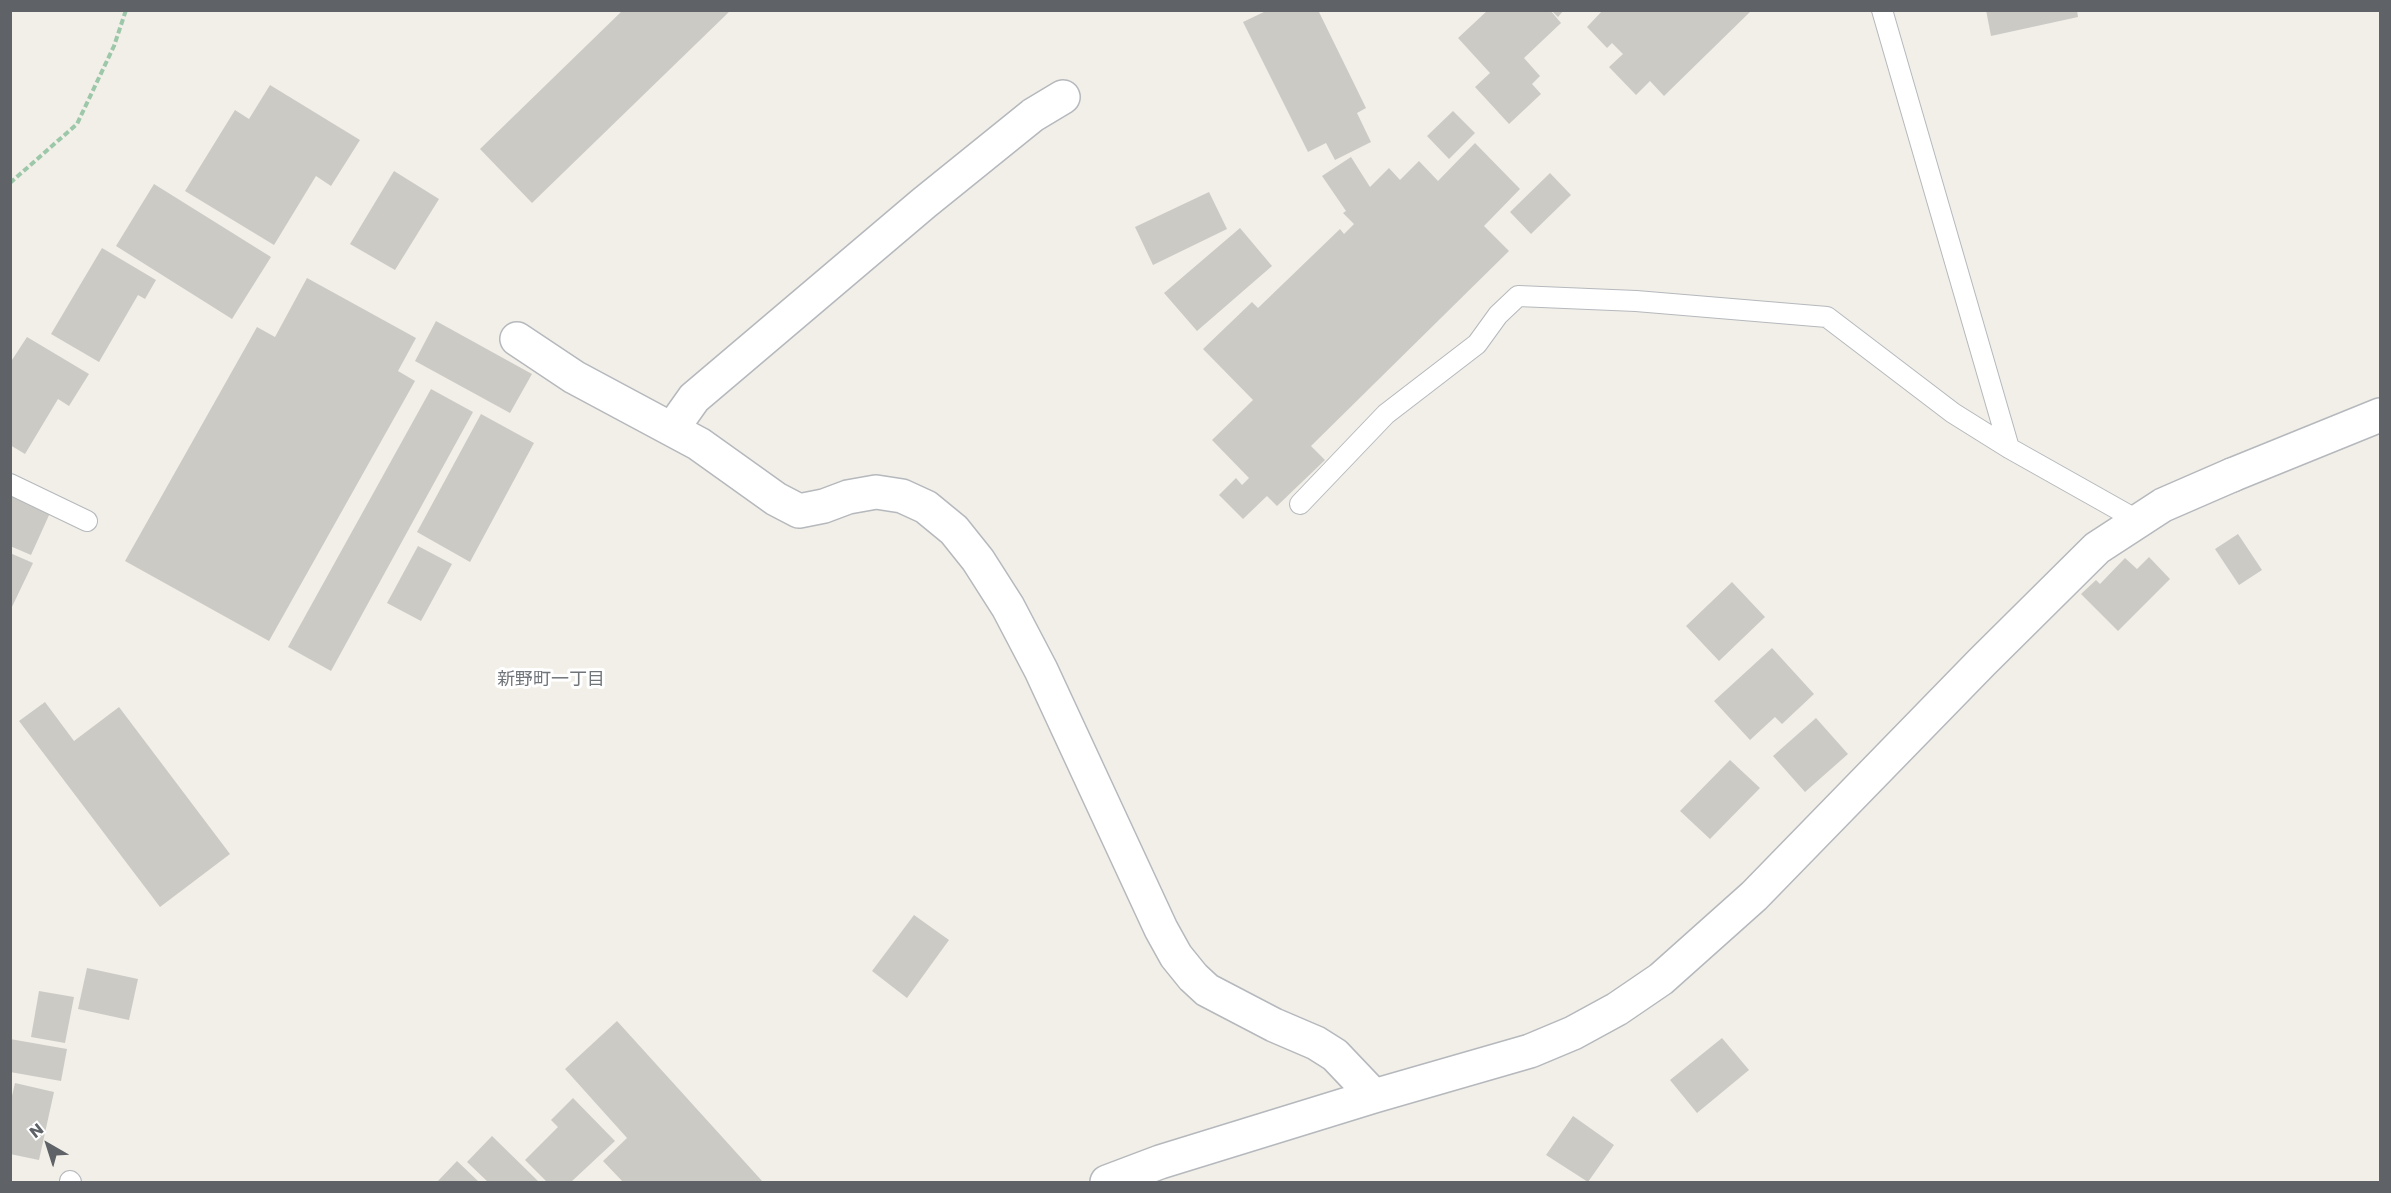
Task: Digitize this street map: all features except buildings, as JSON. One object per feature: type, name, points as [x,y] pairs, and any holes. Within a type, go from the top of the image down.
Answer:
[{"type":"street","points":[[672,429],[694,398],[924,203],[1033,116],[1063,97]]},
{"type":"street","points":[[517,339],[574,377],[699,444],[776,499],[800,511],[824,506],[848,497],[876,492],[902,496],[926,507],[954,530],[990,579],[1032,652],[1161,929],[1176,956],[1192,977],[1207,990],[1274,1025],[1316,1043],[1335,1055],[1374,1096]]},
{"type":"street","points":[[1107,1182],[1160,1162],[1530,1051],[1573,1033],[1617,1009],[1661,979],[1754,896],[1982,662],[2097,548],[2163,505],[2380,415]]},
{"type":"lane","points":[[1882,10],[2009,448]]},
{"type":"lane","points":[[1300,504],[1386,414],[1477,344],[1498,315],[1518,296],[1636,301],[1827,318],[1953,413],[2009,448],[2137,520]]},
{"type":"lane","points":[[10,484],[87,521]]},
{"type":"path","points":[[10,183],[77,124],[114,46],[126,10]]},
{"type":"district","name":"新野町一丁目","points":[[551,680]]}]
